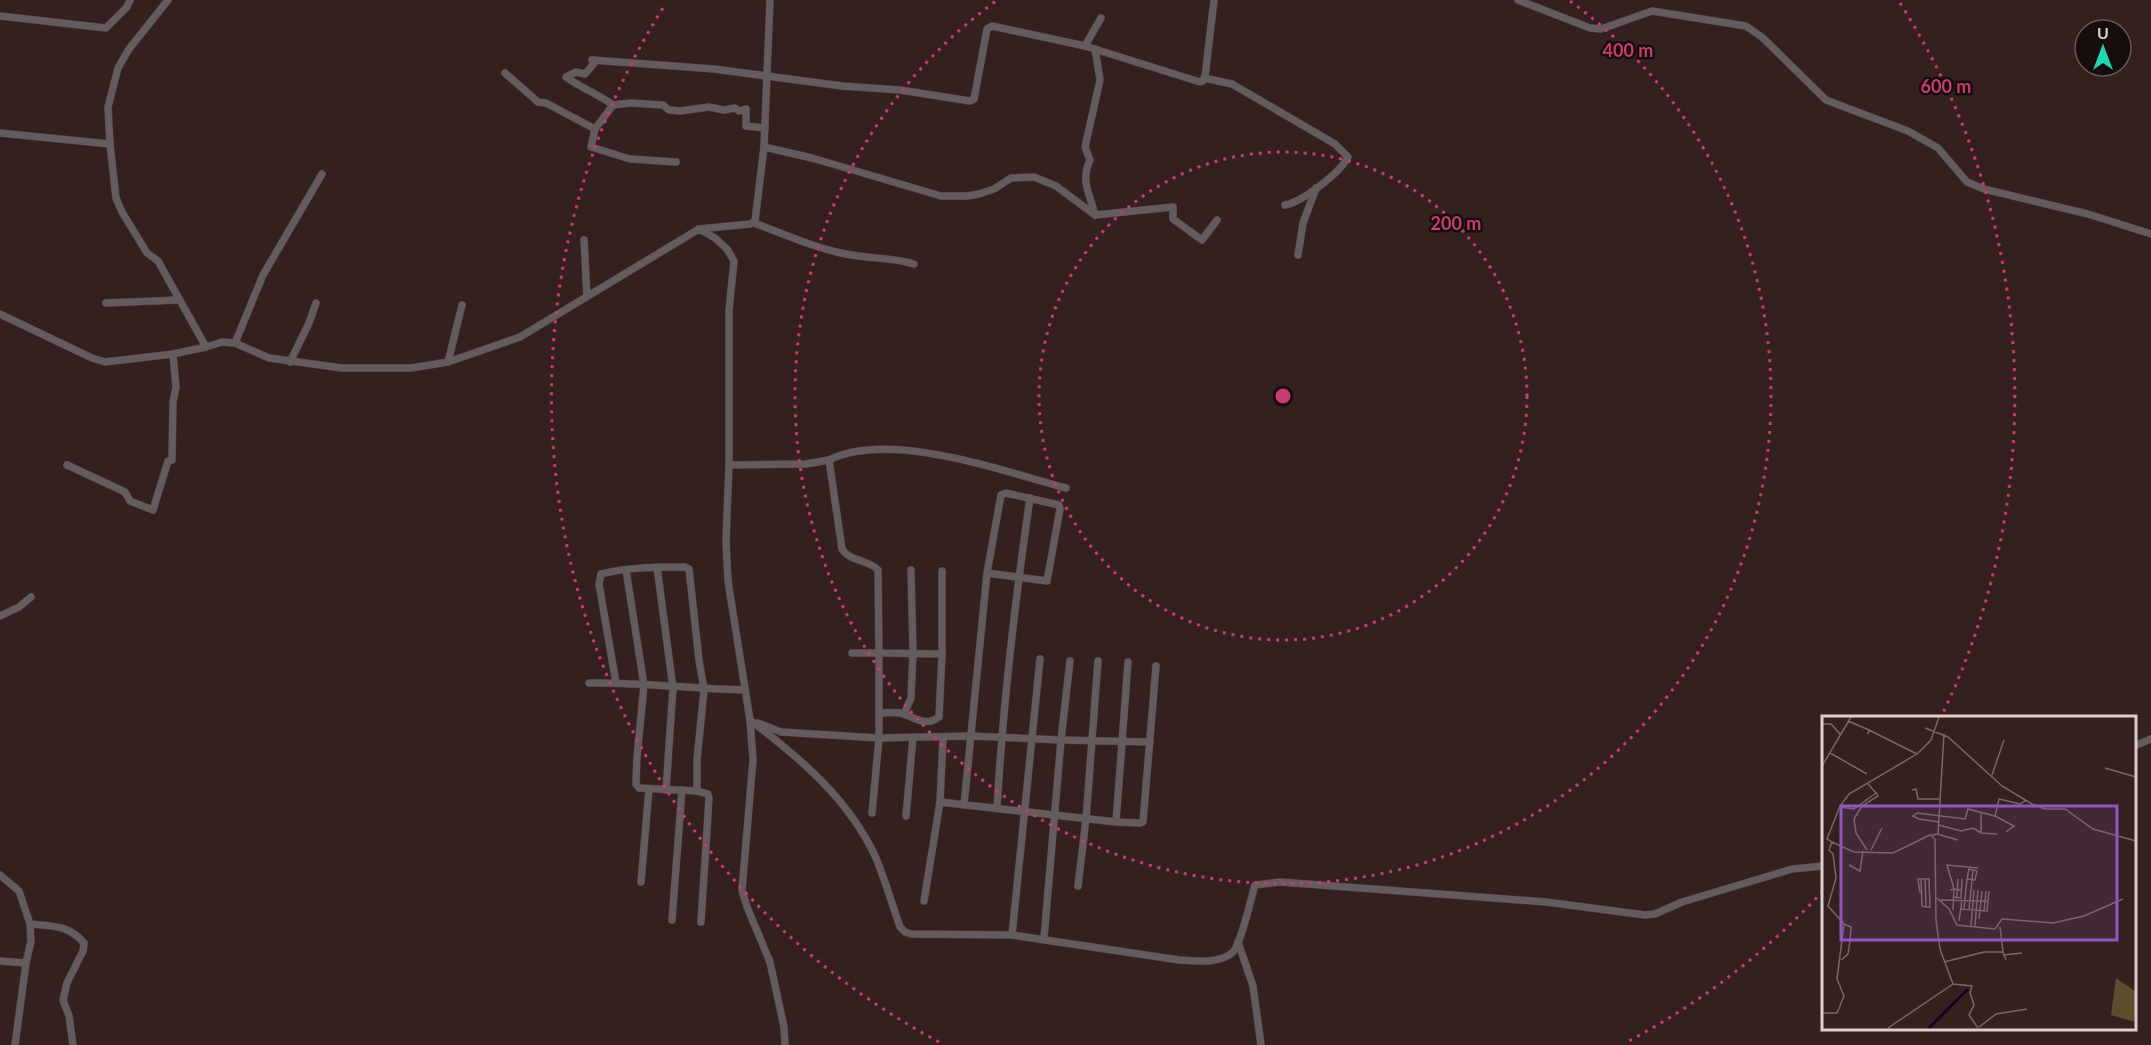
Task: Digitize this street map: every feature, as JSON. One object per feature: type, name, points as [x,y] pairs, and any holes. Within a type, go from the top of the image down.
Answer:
[{"type":"street","points":[[0,15],[106,28],[127,7],[130,0]]},
{"type":"street","points":[[168,0],[129,49],[118,68],[108,107],[110,144],[116,198],[122,212],[147,253],[158,261],[206,347]]},
{"type":"street","points":[[754,223],[764,147],[770,0]]},
{"type":"street","points":[[765,128],[746,126],[746,109],[739,111],[735,108],[724,110],[709,107],[680,111],[669,110],[663,105],[631,103],[614,105],[599,94],[566,77],[576,72],[585,74],[594,60],[714,69],[842,86],[900,90],[970,102],[974,99],[989,27],[994,26],[1085,46],[1200,82],[1204,78],[1214,0]]},
{"type":"street","points":[[1518,0],[1590,28],[1601,29],[1652,11],[1746,26],[1763,38],[1826,100],[1898,127],[1938,148],[1967,182],[1984,189],[2088,214],[2151,234]]},
{"type":"street","points":[[1085,46],[1101,18]]},
{"type":"street","points":[[1095,49],[1100,80],[1085,147],[1090,160],[1084,172],[1084,180],[1095,215]]},
{"type":"street","points":[[505,73],[538,102],[546,103],[595,129]]},
{"type":"street","points":[[1204,78],[1232,84],[1340,147],[1348,157],[1301,200],[1285,205]]},
{"type":"street","points":[[614,105],[595,129],[591,147],[630,159],[676,162]]},
{"type":"street","points":[[0,133],[110,144]]},
{"type":"street","points":[[764,147],[812,158],[940,196],[979,194],[994,189],[1011,178],[1034,177],[1056,186],[1095,215],[1173,207],[1173,219],[1202,240],[1217,220]]},
{"type":"street","points":[[236,343],[263,275],[322,174]]},
{"type":"street","points":[[1298,255],[1303,223],[1316,188]]},
{"type":"street","points":[[0,314],[98,360],[124,360],[173,354],[222,342],[236,343],[269,358],[290,362],[342,368],[411,368],[448,362],[520,337],[699,229],[754,223],[844,254],[896,259],[914,264]]},
{"type":"street","points":[[699,229],[715,238],[727,249],[734,261],[729,331],[729,465],[726,542],[728,581],[750,720],[753,760],[742,890],[770,962],[780,1005],[785,1045]]},
{"type":"street","points":[[584,240],[587,296]]},
{"type":"street","points":[[106,303],[178,300]]},
{"type":"street","points":[[290,362],[316,303]]},
{"type":"street","points":[[448,362],[462,305]]},
{"type":"street","points":[[67,465],[125,492],[129,501],[153,510],[168,461],[172,460],[173,402],[176,387],[173,354]]},
{"type":"street","points":[[729,465],[812,464],[873,449],[907,449],[942,455],[1066,488]]},
{"type":"street","points":[[829,460],[842,549],[848,556],[871,564],[878,570],[879,738],[872,813]]},
{"type":"street","points":[[964,805],[987,573],[1002,494],[1056,504],[1060,509],[1047,581],[987,573]]},
{"type":"street","points":[[996,808],[1018,578],[1030,498]]},
{"type":"street","points":[[657,567],[674,687],[666,790]]},
{"type":"street","points":[[616,683],[599,578],[601,574],[657,567],[685,567],[690,572],[704,690],[696,791]]},
{"type":"street","points":[[626,570],[644,685],[636,757],[636,784],[639,788],[696,791],[708,794],[710,798],[701,922]]},
{"type":"street","points":[[904,714],[911,698],[911,570]]},
{"type":"street","points":[[879,713],[904,714],[919,721],[934,720],[939,717],[942,571]]},
{"type":"street","points":[[0,616],[19,608],[32,597]]},
{"type":"street","points":[[852,653],[942,654]]},
{"type":"street","points":[[1012,935],[1040,659]]},
{"type":"street","points":[[1044,938],[1070,661]]},
{"type":"street","points":[[1078,886],[1086,819],[1098,662]]},
{"type":"street","points":[[1116,822],[1128,662]]},
{"type":"street","points":[[940,802],[1116,822],[1143,822],[1156,666]]},
{"type":"street","points":[[589,683],[704,690],[745,690]]},
{"type":"street","points":[[750,720],[781,732],[879,738],[970,736],[1032,740],[1092,739],[1150,742]]},
{"type":"street","points":[[750,720],[792,752],[843,804],[876,858],[900,927],[904,932],[911,934],[1012,935],[1044,938],[1197,961],[1224,957],[1232,953],[1238,942],[1255,885],[1270,882],[1546,902],[1645,915],[1655,914],[1682,902],[1792,869],[1822,866]]},
{"type":"street","points":[[906,816],[913,737]]},
{"type":"street","points":[[924,901],[940,802],[943,738]]},
{"type":"street","points":[[2136,745],[2151,739]]},
{"type":"street","points":[[641,882],[649,789]]},
{"type":"street","points":[[672,920],[682,790]]},
{"type":"street","points":[[0,875],[19,891],[30,924],[31,941],[15,1045]]},
{"type":"street","points":[[30,924],[48,925],[75,932],[84,943],[83,951],[63,1000],[69,1016],[73,1045]]},
{"type":"street","points":[[1238,942],[1253,986],[1261,1045]]},
{"type":"street","points":[[0,961],[26,963]]}]
